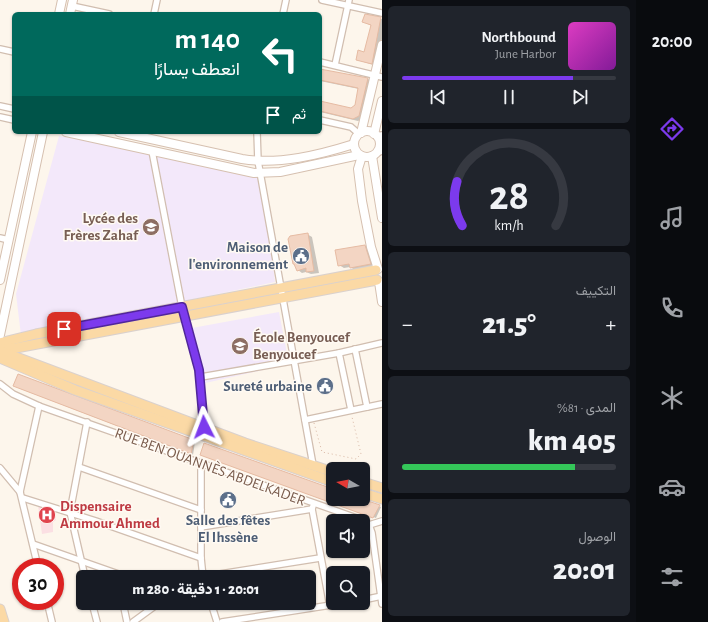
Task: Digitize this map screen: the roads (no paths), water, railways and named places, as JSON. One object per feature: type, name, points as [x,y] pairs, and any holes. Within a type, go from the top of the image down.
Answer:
[{"type":"main road","points":[[0,350],[379,282],[375,275],[379,268]]},
{"type":"main road","points":[[0,343],[379,268]]},
{"type":"main road","points":[[78,327],[79,336]]},
{"type":"main road","points":[[0,350],[204,427],[326,470]]},
{"type":"main road","points":[[0,358],[75,390],[326,480]]},
{"type":"main road","points":[[370,484],[382,488]]},
{"type":"main road","points":[[370,495],[382,499]]},
{"type":"main road","points":[[0,608],[4,622]]},
{"type":"street","points":[[59,12],[62,0]]},
{"type":"street","points":[[154,12],[157,0]]},
{"type":"street","points":[[283,12],[286,0]]},
{"type":"street","points":[[322,0],[348,3],[382,14]]},
{"type":"street","points":[[336,65],[348,3]]},
{"type":"street","points":[[72,7],[98,12]]},
{"type":"street","points":[[361,156],[355,150],[354,144],[360,133],[378,76],[382,45]]},
{"type":"street","points":[[0,49],[12,52]]},
{"type":"street","points":[[322,62],[378,76]]},
{"type":"street","points":[[382,101],[377,135],[380,144],[377,153],[382,218]]},
{"type":"street","points":[[0,106],[12,109]]},
{"type":"street","points":[[0,117],[12,120]]},
{"type":"street","points":[[322,120],[351,127],[360,133],[369,132],[377,135]]},
{"type":"street","points":[[0,280],[32,134]]},
{"type":"street","points":[[0,335],[43,134]]},
{"type":"street","points":[[75,134],[260,173],[280,172],[377,153]]},
{"type":"street","points":[[128,134],[242,159],[258,161],[280,160],[335,150],[354,144]]},
{"type":"street","points":[[257,134],[260,173],[313,465]]},
{"type":"street","points":[[152,151],[182,307],[200,377],[204,427]]},
{"type":"street","points":[[361,156],[358,169],[362,201],[369,240],[379,268]]},
{"type":"street","points":[[0,238],[9,240]]},
{"type":"street","points":[[379,282],[382,302]]},
{"type":"street","points":[[200,377],[339,353],[382,343]]},
{"type":"street","points":[[355,349],[367,407]]},
{"type":"street","points":[[339,353],[351,410]]},
{"type":"street","name":"RUE BEN OUANNÈS ABDELKADER","points":[[0,384],[13,394],[39,406],[87,422],[313,506],[349,514]]},
{"type":"street","points":[[304,420],[382,404]]},
{"type":"street","points":[[20,492],[39,406]]},
{"type":"street","points":[[83,570],[70,512],[87,422]]},
{"type":"street","points":[[201,464],[202,570]]},
{"type":"street","points":[[79,467],[201,510]]},
{"type":"street","points":[[0,468],[20,492],[23,498],[36,558]]},
{"type":"street","points":[[23,498],[70,512],[201,558]]},
{"type":"street","points":[[201,527],[313,506],[320,558],[326,587]]},
{"type":"street","points":[[370,525],[382,521]]},
{"type":"street","points":[[370,531],[382,604]]},
{"type":"street","points":[[32,544],[81,560],[104,570]]},
{"type":"street","points":[[245,570],[320,558]]},
{"type":"street","points":[[370,598],[381,596]]},
{"type":"street","points":[[222,622],[326,607]]},
{"type":"street","points":[[49,610],[52,622]]},
{"type":"street","points":[[94,610],[97,622]]},
{"type":"street","points":[[124,610],[127,622]]},
{"type":"street","points":[[133,622],[149,610]]},
{"type":"street","points":[[213,610],[217,622]]},
{"type":"place","name":"Lycée des Frères Zahaf","points":[[151,227]]},
{"type":"place","name":"Maison de l'environnement","points":[[301,256]]},
{"type":"place","name":"École Benyoucef Benyoucef","points":[[240,346]]},
{"type":"place","name":"Sureté urbaine","points":[[325,386]]},
{"type":"place","name":"Salle des fêtes El Ihssène","points":[[228,500]]},
{"type":"place","name":"Dispensaire Ammour Ahmed","points":[[47,515]]}]
